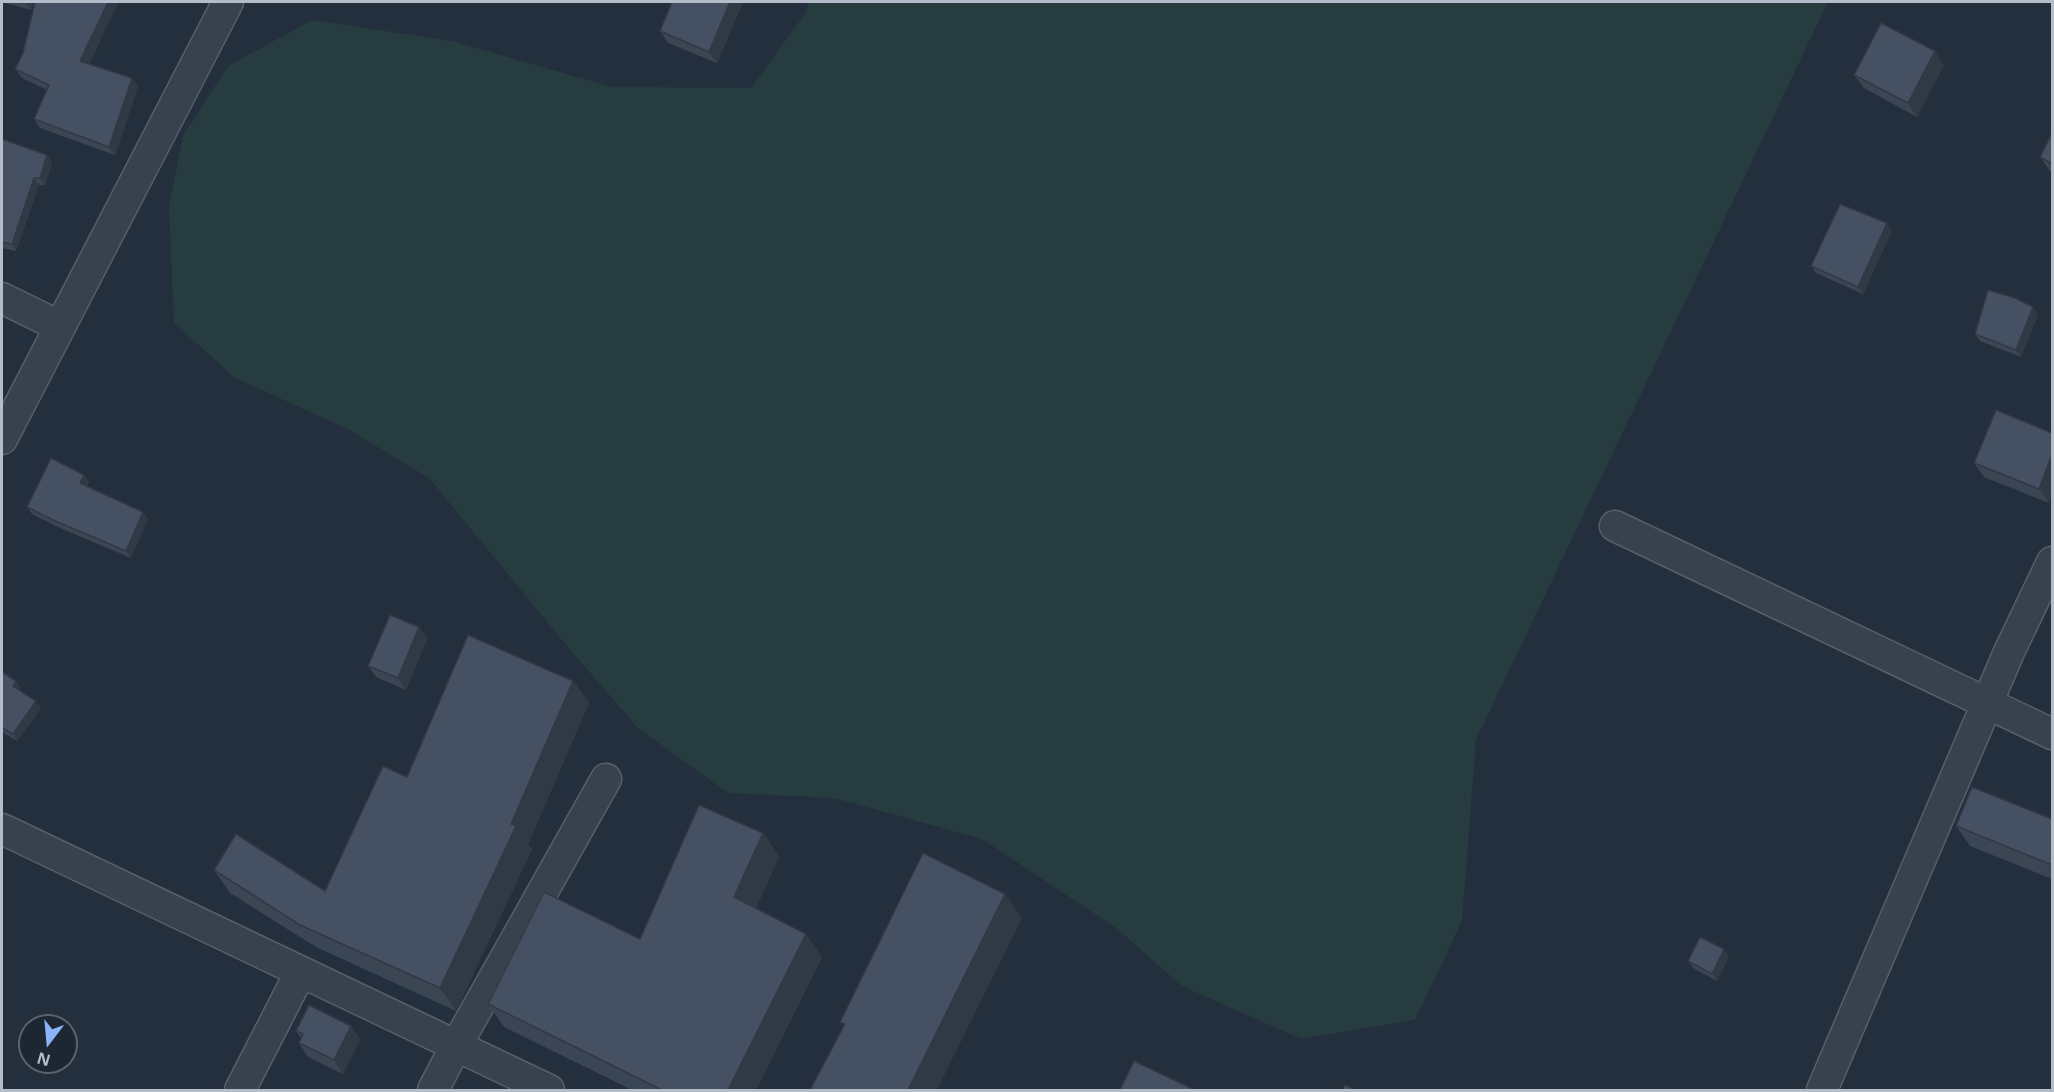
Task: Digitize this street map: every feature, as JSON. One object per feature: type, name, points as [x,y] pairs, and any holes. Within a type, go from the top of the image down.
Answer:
[{"type":"street","points":[[2,439],[228,2]]},
{"type":"street","points":[[2,298],[59,326]]},
{"type":"street","points":[[1615,526],[2052,734]]},
{"type":"street","points":[[1822,1090],[2009,652],[2052,562]]},
{"type":"street","points":[[433,1090],[606,779]]},
{"type":"street","points":[[2,829],[549,1090]]},
{"type":"street","points":[[240,1090],[300,973]]},
{"type":"green space","points":[[809,2],[1828,2],[1476,740],[1462,921],[1415,1020],[1301,1039],[1182,986],[1116,928],[982,839],[834,798],[728,793],[638,728],[566,645],[429,478],[348,429],[235,378],[174,323],[169,207],[183,135],[228,66],[312,20],[452,41],[612,87],[751,88],[804,15]]},
{"type":"building","points":[[35,2],[108,2],[80,61],[132,78],[109,147],[34,119],[49,85],[15,69],[23,53]]},
{"type":"building","points":[[672,2],[730,2],[709,52],[660,31]]},
{"type":"building","points":[[1881,23],[1935,51],[1908,103],[1854,75]]},
{"type":"building","points":[[2052,133],[2052,164],[2040,157]]},
{"type":"building","points":[[2,139],[47,155],[40,178],[34,178],[12,244],[2,242]]},
{"type":"building","points":[[1840,204],[1887,223],[1858,287],[1811,266]]},
{"type":"building","points":[[1988,290],[2015,298],[2033,307],[2016,350],[1975,334]]},
{"type":"building","points":[[1996,410],[2052,433],[2052,455],[2039,489],[1974,463]]},
{"type":"building","points":[[51,458],[84,475],[80,483],[143,512],[126,551],[27,507]]},
{"type":"building","points":[[390,615],[419,627],[398,678],[368,666]]},
{"type":"building","points":[[468,635],[573,681],[511,824],[516,826],[440,988],[300,925],[214,870],[236,834],[325,891],[383,766],[407,777]]},
{"type":"building","points":[[2,672],[16,681],[13,686],[36,701],[13,734],[2,728]]},
{"type":"building","points":[[1972,787],[2052,819],[2052,865],[1956,826]]},
{"type":"building","points":[[699,805],[763,833],[734,897],[806,934],[728,1090],[662,1090],[488,1004],[544,892],[640,939]]},
{"type":"building","points":[[923,853],[1005,894],[908,1090],[810,1090],[845,1024],[840,1022]]},
{"type":"building","points":[[1700,937],[1724,949],[1712,974],[1688,961]]},
{"type":"building","points":[[309,1005],[351,1026],[334,1060],[299,1043],[303,1034],[296,1031]]},
{"type":"building","points":[[1134,1061],[1195,1090],[1120,1090]]},
{"type":"building","points":[[1345,1085],[1356,1090],[1342,1090]]}]
